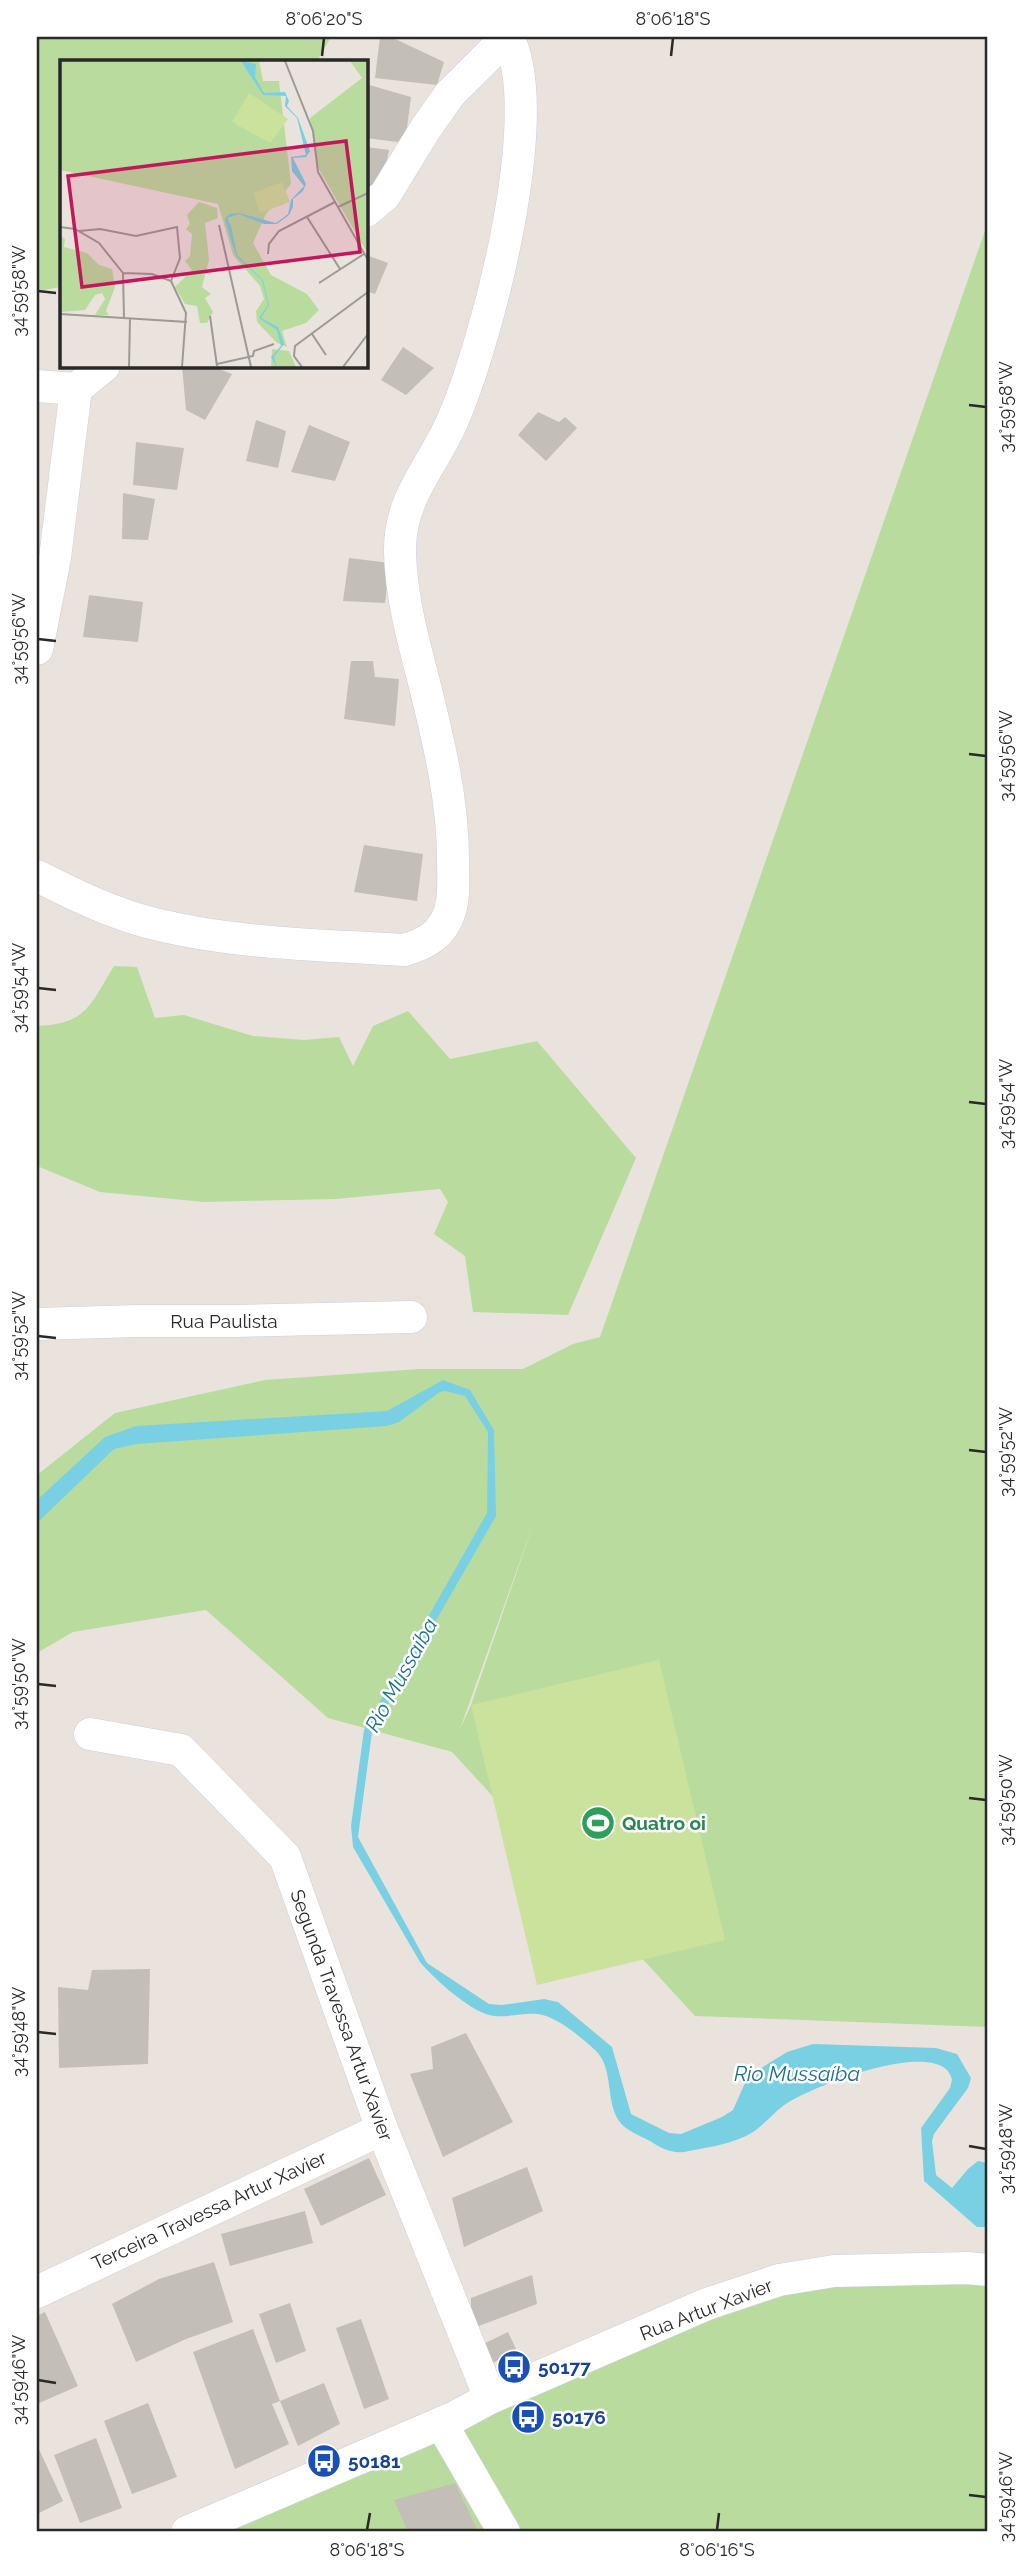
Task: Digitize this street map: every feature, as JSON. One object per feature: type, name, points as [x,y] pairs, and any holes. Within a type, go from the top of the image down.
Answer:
[{"type":"street","points":[[37,876],[90,903],[155,924],[236,939],[404,950],[422,945],[437,934],[450,912],[453,882],[451,824],[444,774],[411,630],[400,551],[403,521],[413,490],[451,424],[471,372],[506,233],[517,172],[522,117],[518,62],[508,37],[450,94],[385,195],[368,209]]},
{"type":"street","points":[[37,649],[55,558],[76,389],[102,368]]},
{"type":"street","points":[[37,386],[76,389]]},
{"type":"street","name":"Rua Paulista","points":[[37,1324],[411,1317]]},
{"type":"street","name":"Segunda Travessa Artur Xavier","points":[[90,1734],[181,1750],[285,1857],[382,2129],[490,2398]]},
{"type":"street","name":"Terceira Travessa Artur Xavier","points":[[37,2292],[382,2129]]},
{"type":"street","name":"Rua Artur Xavier","points":[[187,2532],[441,2423],[490,2398],[707,2304],[779,2280],[834,2271],[967,2268],[988,2270]]},
{"type":"street","points":[[441,2423],[504,2532]]},
{"type":"green space","points":[[37,37],[331,37],[318,60],[60,60],[60,287],[37,291]]},
{"type":"green space","points":[[988,222],[988,2027],[695,2016],[452,1752],[328,1718],[206,1610],[73,1632],[37,1653],[37,1475],[115,1413],[265,1380],[419,1369],[523,1369],[573,1344],[600,1337]],"holes":[[[534,1522],[471,1705],[460,1729]]]},
{"type":"green space","points":[[114,966],[137,967],[155,1018],[184,1015],[253,1036],[304,1040],[339,1037],[353,1066],[373,1026],[408,1011],[450,1059],[537,1041],[636,1158],[568,1315],[473,1312],[465,1256],[434,1234],[448,1202],[440,1189],[336,1199],[204,1202],[100,1192],[37,1166],[37,1026],[67,1021],[85,1010]]},
{"type":"green space","name":"Quatro oi","points":[[659,1660],[725,1940],[537,1985],[471,1705]]},
{"type":"green space","points":[[834,2271],[988,2282],[988,2532],[207,2532],[441,2423]]},
{"type":"water","name":"Rio Mussaíba","points":[[443,1380],[470,1390],[494,1430],[496,1516],[372,1732],[358,1837],[427,1963],[489,2004],[502,2005],[544,1999],[558,2002],[612,2047],[631,2114],[669,2133],[681,2134],[722,2117],[733,2110],[748,2076],[787,2052],[813,2044],[936,2048],[957,2054],[971,2078],[968,2088],[934,2134],[932,2141],[936,2175],[952,2188],[978,2161],[988,2163],[988,2227],[977,2227],[924,2181],[921,2128],[950,2088],[952,2080],[947,2070],[933,2063],[890,2065],[840,2079],[783,2106],[746,2136],[715,2146],[675,2152],[657,2146],[619,2121],[612,2104],[602,2058],[584,2040],[546,2016],[492,2016],[478,2011],[450,1991],[420,1962],[353,1847],[351,1826],[364,1730],[487,1513],[488,1432],[465,1396],[440,1392],[399,1422],[387,1426],[137,1444],[114,1449],[37,1523],[37,1500],[105,1437],[136,1426],[387,1411]]},
{"type":"building","points":[[380,37],[391,37],[444,62],[437,85],[375,78]]},
{"type":"building","points":[[368,85],[411,97],[405,143],[368,138]]},
{"type":"building","points":[[368,147],[389,150],[380,195],[368,195]]},
{"type":"building","points":[[368,256],[388,263],[375,294],[368,292]]},
{"type":"building","points":[[403,347],[434,368],[406,395],[381,380]]},
{"type":"building","points":[[182,368],[216,368],[232,374],[205,420],[186,410]]},
{"type":"building","points":[[538,412],[559,422],[565,417],[577,428],[546,461],[518,435]]},
{"type":"building","points":[[256,420],[286,431],[278,468],[246,461]]},
{"type":"building","points":[[309,425],[350,442],[335,481],[291,472]]},
{"type":"building","points":[[136,442],[184,448],[177,490],[133,485]]},
{"type":"building","points":[[123,493],[155,499],[148,540],[122,539]]},
{"type":"building","points":[[349,558],[390,563],[385,603],[343,601]]},
{"type":"building","points":[[89,595],[143,602],[138,642],[83,637]]},
{"type":"building","points":[[351,661],[373,661],[375,677],[399,679],[395,726],[344,719]]},
{"type":"building","points":[[364,845],[423,854],[417,901],[354,892]]},
{"type":"building","points":[[150,1969],[148,2064],[59,2068],[58,1987],[88,1990],[92,1970]]},
{"type":"building","points":[[466,2033],[513,2122],[443,2157],[410,2074],[433,2069],[431,2047]]},
{"type":"building","points":[[369,2158],[386,2195],[321,2226],[304,2189]]},
{"type":"building","points":[[527,2167],[543,2211],[464,2247],[452,2198]]},
{"type":"building","points":[[305,2211],[313,2243],[230,2266],[221,2234]]},
{"type":"building","points":[[214,2262],[233,2322],[186,2339],[136,2362],[112,2304],[159,2279]]},
{"type":"building","points":[[532,2275],[537,2304],[471,2329],[471,2298]]},
{"type":"building","points":[[290,2303],[306,2351],[276,2363],[259,2314]]},
{"type":"building","points":[[45,2312],[78,2386],[37,2404],[37,2316]]},
{"type":"building","points":[[361,2319],[389,2399],[364,2409],[336,2328]]},
{"type":"building","points":[[253,2329],[280,2401],[272,2404],[289,2444],[235,2469],[193,2352]]},
{"type":"building","points":[[508,2332],[516,2349],[483,2369],[479,2346]]},
{"type":"building","points":[[324,2383],[340,2424],[298,2446],[280,2401]]},
{"type":"building","points":[[148,2403],[177,2477],[132,2494],[104,2421]]},
{"type":"building","points":[[96,2438],[122,2508],[80,2523],[54,2455]]},
{"type":"building","points":[[37,2445],[63,2501],[37,2514]]},
{"type":"building","points":[[455,2483],[478,2532],[408,2532],[394,2500]]},
{"type":"place","name":"Quatro oi","points":[[598,1823]]},
{"type":"place","name":"50177","points":[[514,2367]]},
{"type":"place","name":"50176","points":[[528,2417]]},
{"type":"place","name":"50181","points":[[324,2461]]}]
